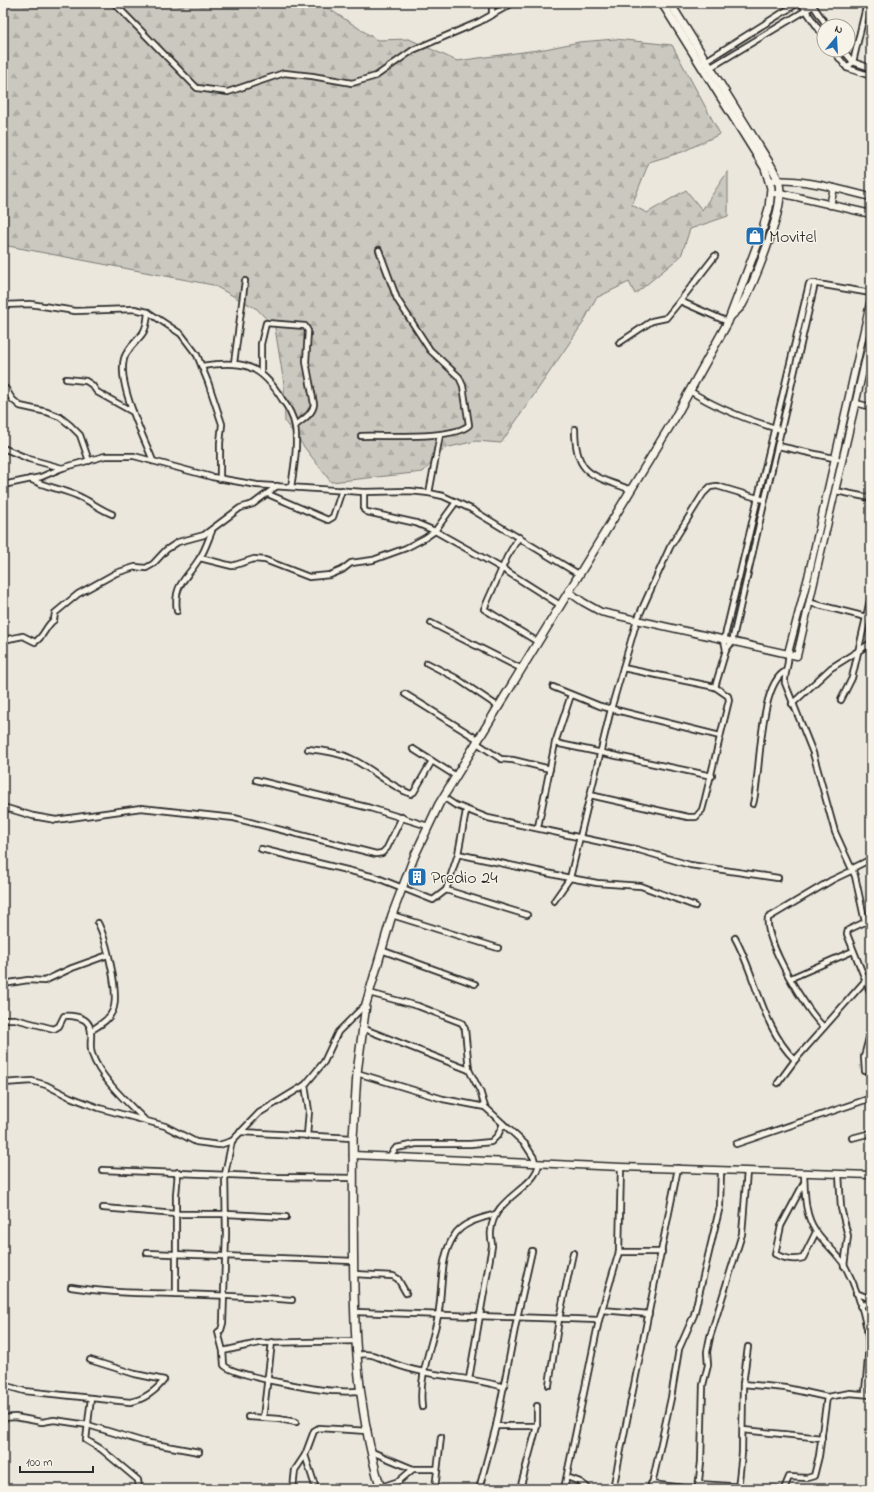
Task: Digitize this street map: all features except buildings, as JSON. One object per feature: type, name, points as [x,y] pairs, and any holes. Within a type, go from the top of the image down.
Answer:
[{"type":"main road","points":[[662,3],[679,23]]},
{"type":"main road","points":[[670,3],[679,23],[731,108],[778,180],[780,193],[776,218],[758,268],[741,306],[730,319]]},
{"type":"main road","points":[[381,1488],[368,1431],[357,1355],[354,1274],[353,1138],[357,1073],[362,1028],[366,1004],[381,950],[402,888],[428,826],[443,797],[631,490],[690,391],[730,319],[761,235],[769,208],[771,193],[770,181],[757,148]]},
{"type":"main road","points":[[761,235],[769,238]]},
{"type":"main road","points":[[749,266],[758,268]]},
{"type":"street","points":[[114,3],[197,88],[228,92],[284,73],[352,83],[376,76],[413,50],[492,15],[513,3]]},
{"type":"street","points":[[492,3],[492,15]]},
{"type":"street","points":[[703,62],[798,3]]},
{"type":"street","points":[[801,3],[816,25]]},
{"type":"street","points":[[847,68],[853,62],[867,3]]},
{"type":"street","points":[[708,69],[812,4],[822,18]]},
{"type":"street","points":[[755,31],[759,37]]},
{"type":"street","points":[[839,58],[847,68],[871,76]]},
{"type":"street","points":[[850,58],[853,62],[871,68]]},
{"type":"street","points":[[770,181],[778,180],[834,188],[871,197]]},
{"type":"street","points":[[830,205],[834,188]]},
{"type":"street","points":[[771,193],[780,193],[871,214]]},
{"type":"street","points":[[361,436],[440,435],[458,431],[469,425],[463,386],[459,377],[430,350],[397,299],[379,250]]},
{"type":"street","points":[[619,343],[652,321],[666,318],[715,256]]},
{"type":"street","points":[[234,363],[245,281]]},
{"type":"street","points":[[726,650],[724,640],[807,289],[810,283],[815,283],[871,293]]},
{"type":"street","points":[[715,687],[726,650],[732,642],[815,283]]},
{"type":"street","points":[[790,661],[788,653],[818,533],[871,299]]},
{"type":"street","points":[[680,301],[730,319]]},
{"type":"street","points":[[3,306],[30,304],[75,311],[134,309],[148,312],[181,334],[197,355],[222,424],[220,443],[220,479]]},
{"type":"street","points":[[148,312],[146,331],[126,355],[123,365],[125,382],[133,412],[153,460]]},
{"type":"street","points":[[261,373],[261,344],[266,323],[305,326],[308,331],[306,362],[314,404],[313,410],[295,426]]},
{"type":"street","points":[[864,332],[871,333]]},
{"type":"street","points":[[865,922],[853,870],[835,832],[813,753],[792,704],[785,682],[786,671],[790,661],[797,656],[811,603],[871,336]]},
{"type":"street","points":[[202,366],[234,363],[261,373],[275,386],[290,411],[295,426],[295,461],[291,487]]},
{"type":"street","points":[[66,379],[86,381],[92,385],[97,392],[133,412]]},
{"type":"street","points":[[852,382],[860,384]]},
{"type":"street","points":[[6,389],[12,399],[20,406],[47,412],[70,425],[80,435],[89,461]]},
{"type":"street","points":[[690,391],[705,401],[782,430]]},
{"type":"street","points":[[856,403],[871,408]]},
{"type":"street","points":[[576,429],[575,442],[578,457],[584,469],[592,475],[631,490]]},
{"type":"street","points":[[429,493],[440,435]]},
{"type":"street","points":[[778,446],[843,460]]},
{"type":"street","points":[[3,448],[29,459],[62,468]]},
{"type":"street","points":[[3,484],[41,477],[62,468],[105,456],[134,456],[220,479],[277,486],[364,492],[410,491],[429,493],[443,496],[456,502],[519,537],[580,574]]},
{"type":"street","points":[[764,471],[771,472]]},
{"type":"street","points":[[30,479],[41,485],[60,489],[79,497],[98,509],[112,514]]},
{"type":"street","points":[[3,640],[23,636],[35,642],[39,640],[49,623],[54,620],[55,613],[78,594],[116,573],[135,567],[146,568],[153,564],[166,550],[178,542],[204,535],[240,508],[253,504],[277,486]]},
{"type":"street","points":[[554,901],[570,878],[611,709],[637,620],[670,547],[702,494],[710,488],[717,486],[764,500]]},
{"type":"street","points":[[268,494],[328,520],[333,517],[342,490]]},
{"type":"street","points":[[836,491],[871,498]]},
{"type":"street","points":[[364,492],[364,510],[367,512],[416,523],[434,531],[503,569],[560,605]]},
{"type":"street","points":[[200,558],[232,566],[254,559],[265,560],[309,577],[322,576],[342,570],[350,563],[373,560],[406,548],[434,531],[456,502]]},
{"type":"street","points":[[177,611],[175,598],[177,588],[200,558],[213,529]]},
{"type":"street","points":[[818,533],[826,534]]},
{"type":"street","points":[[519,537],[484,609],[538,642]]},
{"type":"street","points":[[569,592],[601,612],[797,656]]},
{"type":"street","points":[[842,700],[852,678],[871,596]]},
{"type":"street","points":[[811,603],[866,618]]},
{"type":"street","points":[[431,623],[522,669]]},
{"type":"street","points":[[792,704],[831,668],[871,643]]},
{"type":"street","points":[[427,663],[456,678],[499,707]]},
{"type":"street","points":[[590,795],[688,817],[696,817],[702,810],[712,776],[729,700],[728,696],[715,687],[623,668]]},
{"type":"street","points":[[753,804],[758,779],[759,747],[767,706],[775,682],[779,676],[786,671]]},
{"type":"street","points":[[553,687],[570,695],[611,709],[720,736]]},
{"type":"street","points":[[405,694],[478,742],[501,760],[513,760],[550,769]]},
{"type":"street","points":[[538,828],[555,744],[570,695]]},
{"type":"street","points":[[555,744],[712,776]]},
{"type":"street","points":[[308,749],[334,752],[353,759],[411,794],[414,792],[432,761]]},
{"type":"street","points":[[413,749],[456,776]]},
{"type":"street","points":[[256,780],[402,817],[428,826]]},
{"type":"street","points":[[443,797],[466,811],[488,818],[639,850],[690,866],[778,878]]},
{"type":"street","points":[[3,806],[33,816],[56,820],[141,808],[234,818],[376,854],[382,854],[387,848],[402,817]]},
{"type":"street","points":[[261,849],[375,877],[433,900],[446,890],[458,854],[466,811]]},
{"type":"street","points":[[458,854],[598,883],[641,886],[695,906]]},
{"type":"street","points":[[824,1027],[816,1020],[806,1006],[791,978],[780,962],[767,922],[768,918],[871,859]]},
{"type":"street","points":[[446,890],[527,915]]},
{"type":"street","points":[[392,915],[498,948]]},
{"type":"street","points":[[871,923],[865,922],[847,931],[853,951],[871,994]]},
{"type":"street","points":[[98,923],[104,935],[108,954],[114,994],[113,1011],[108,1019],[92,1030],[89,1043],[92,1055],[101,1070],[119,1094],[144,1119]]},
{"type":"street","points":[[735,938],[746,958],[775,1035],[784,1049],[795,1060]]},
{"type":"street","points":[[381,950],[475,984]]},
{"type":"street","points":[[791,978],[853,951]]},
{"type":"street","points":[[3,984],[28,980],[44,981],[108,954]]},
{"type":"street","points":[[778,1083],[795,1060],[866,981]]},
{"type":"street","points":[[369,993],[418,1006],[462,1023],[465,1029],[470,1070],[480,1091],[485,1107],[525,1144],[537,1163],[538,1170],[528,1182],[510,1196],[496,1214],[490,1232],[492,1246],[481,1317],[469,1379]]},
{"type":"street","points":[[361,1391],[316,1389],[267,1379],[226,1368],[218,1332],[221,1330],[223,1323],[223,1296],[226,1256],[225,1174],[232,1141],[259,1113],[305,1084],[324,1062],[338,1032],[366,1004]]},
{"type":"street","points":[[3,1019],[15,1019],[54,1029],[59,1026],[62,1019],[67,1016],[86,1021],[92,1030]]},
{"type":"street","points":[[362,1028],[470,1070]]},
{"type":"street","points":[[865,1071],[864,1057],[871,1030]]},
{"type":"street","points":[[357,1073],[443,1099],[485,1107]]},
{"type":"street","points":[[3,1083],[32,1081],[46,1085],[70,1097],[99,1108],[122,1115],[144,1119],[165,1126],[196,1142],[219,1145],[232,1141]]},
{"type":"street","points":[[305,1084],[309,1111],[307,1136]]},
{"type":"street","points":[[736,1144],[871,1098]]},
{"type":"street","points":[[389,1157],[396,1148],[416,1144],[470,1144],[491,1142],[498,1135],[504,1124]]},
{"type":"street","points":[[240,1132],[353,1138]]},
{"type":"street","points":[[852,1138],[871,1133]]},
{"type":"street","points":[[353,1155],[621,1167],[871,1175]]},
{"type":"street","points":[[564,1489],[602,1310],[619,1252],[621,1167]]},
{"type":"street","points":[[613,1489],[678,1168]]},
{"type":"street","points":[[102,1170],[354,1178]]},
{"type":"street","points":[[693,1489],[651,1486],[671,1398],[679,1349],[694,1315],[720,1206],[721,1170]]},
{"type":"street","points":[[747,1171],[742,1234],[710,1337],[707,1352],[708,1365],[704,1384],[701,1462],[698,1487],[777,1489]]},
{"type":"street","points":[[176,1294],[176,1214],[178,1172]]},
{"type":"street","points":[[804,1173],[806,1207],[810,1222],[816,1232],[832,1248],[844,1266],[856,1293],[867,1330],[865,1393]]},
{"type":"street","points":[[839,1174],[841,1208],[848,1236],[844,1266]]},
{"type":"street","points":[[804,1183],[781,1226],[775,1254],[798,1260],[803,1258],[816,1232]]},
{"type":"street","points":[[103,1208],[176,1214],[226,1214],[286,1217]]},
{"type":"street","points":[[422,1407],[422,1386],[438,1316],[447,1247],[454,1234],[466,1225],[496,1214]]},
{"type":"street","points":[[479,1489],[496,1426],[532,1251]]},
{"type":"street","points":[[619,1252],[662,1252]]},
{"type":"street","points":[[147,1253],[354,1261]]},
{"type":"street","points":[[549,1385],[559,1319],[573,1253]]},
{"type":"street","points":[[354,1274],[393,1276],[398,1279],[406,1293]]},
{"type":"street","points":[[72,1286],[121,1293],[176,1294],[292,1300]]},
{"type":"street","points":[[856,1293],[871,1300]]},
{"type":"street","points":[[860,1306],[871,1300]]},
{"type":"street","points":[[602,1310],[649,1314]]},
{"type":"street","points":[[355,1312],[438,1316],[600,1320]]},
{"type":"street","points":[[223,1351],[259,1343],[272,1342],[356,1341]]},
{"type":"street","points":[[263,1418],[272,1342]]},
{"type":"street","points":[[738,1488],[743,1430],[743,1384],[748,1347]]},
{"type":"street","points":[[357,1355],[368,1353],[425,1373],[469,1379],[504,1387]]},
{"type":"street","points":[[3,1385],[24,1391],[91,1398],[140,1401],[159,1388],[164,1380],[135,1374],[90,1360]]},
{"type":"street","points":[[743,1384],[786,1388],[827,1397],[850,1393],[871,1394]]},
{"type":"street","points":[[784,1489],[790,1477],[807,1478],[814,1476],[820,1456],[827,1397]]},
{"type":"street","points":[[91,1398],[86,1440],[101,1448],[138,1480],[139,1489]]},
{"type":"street","points":[[520,1489],[537,1426],[537,1406]]},
{"type":"street","points":[[3,1418],[15,1417],[42,1422],[54,1420],[88,1425],[144,1442],[199,1452]]},
{"type":"street","points":[[248,1417],[296,1422]]},
{"type":"street","points":[[496,1426],[537,1426]]},
{"type":"street","points":[[293,1489],[295,1470],[305,1455],[316,1429],[368,1431]]},
{"type":"street","points":[[743,1430],[822,1438]]},
{"type":"street","points":[[434,1489],[441,1437]]},
{"type":"street","points":[[372,1452],[413,1469],[436,1469]]},
{"type":"street","points":[[305,1455],[316,1489]]},
{"type":"street","points":[[381,1488],[399,1481],[413,1469]]},
{"type":"street","points":[[567,1477],[580,1482],[589,1489]]},
{"type":"green space","points":[[3,3],[320,3],[377,40],[409,39],[457,61],[545,49],[579,42],[615,39],[672,45],[720,134],[682,152],[649,162],[632,205],[647,213],[686,190],[702,210],[728,171],[728,216],[690,229],[681,256],[635,294],[629,282],[596,298],[583,323],[501,443],[476,441],[445,448],[423,472],[331,482],[285,422],[284,384],[275,328],[257,309],[213,285],[3,245]]},
{"type":"place","name":"Movitel","points":[[755,236]]},
{"type":"place","name":"Predio 24","points":[[417,877]]}]
